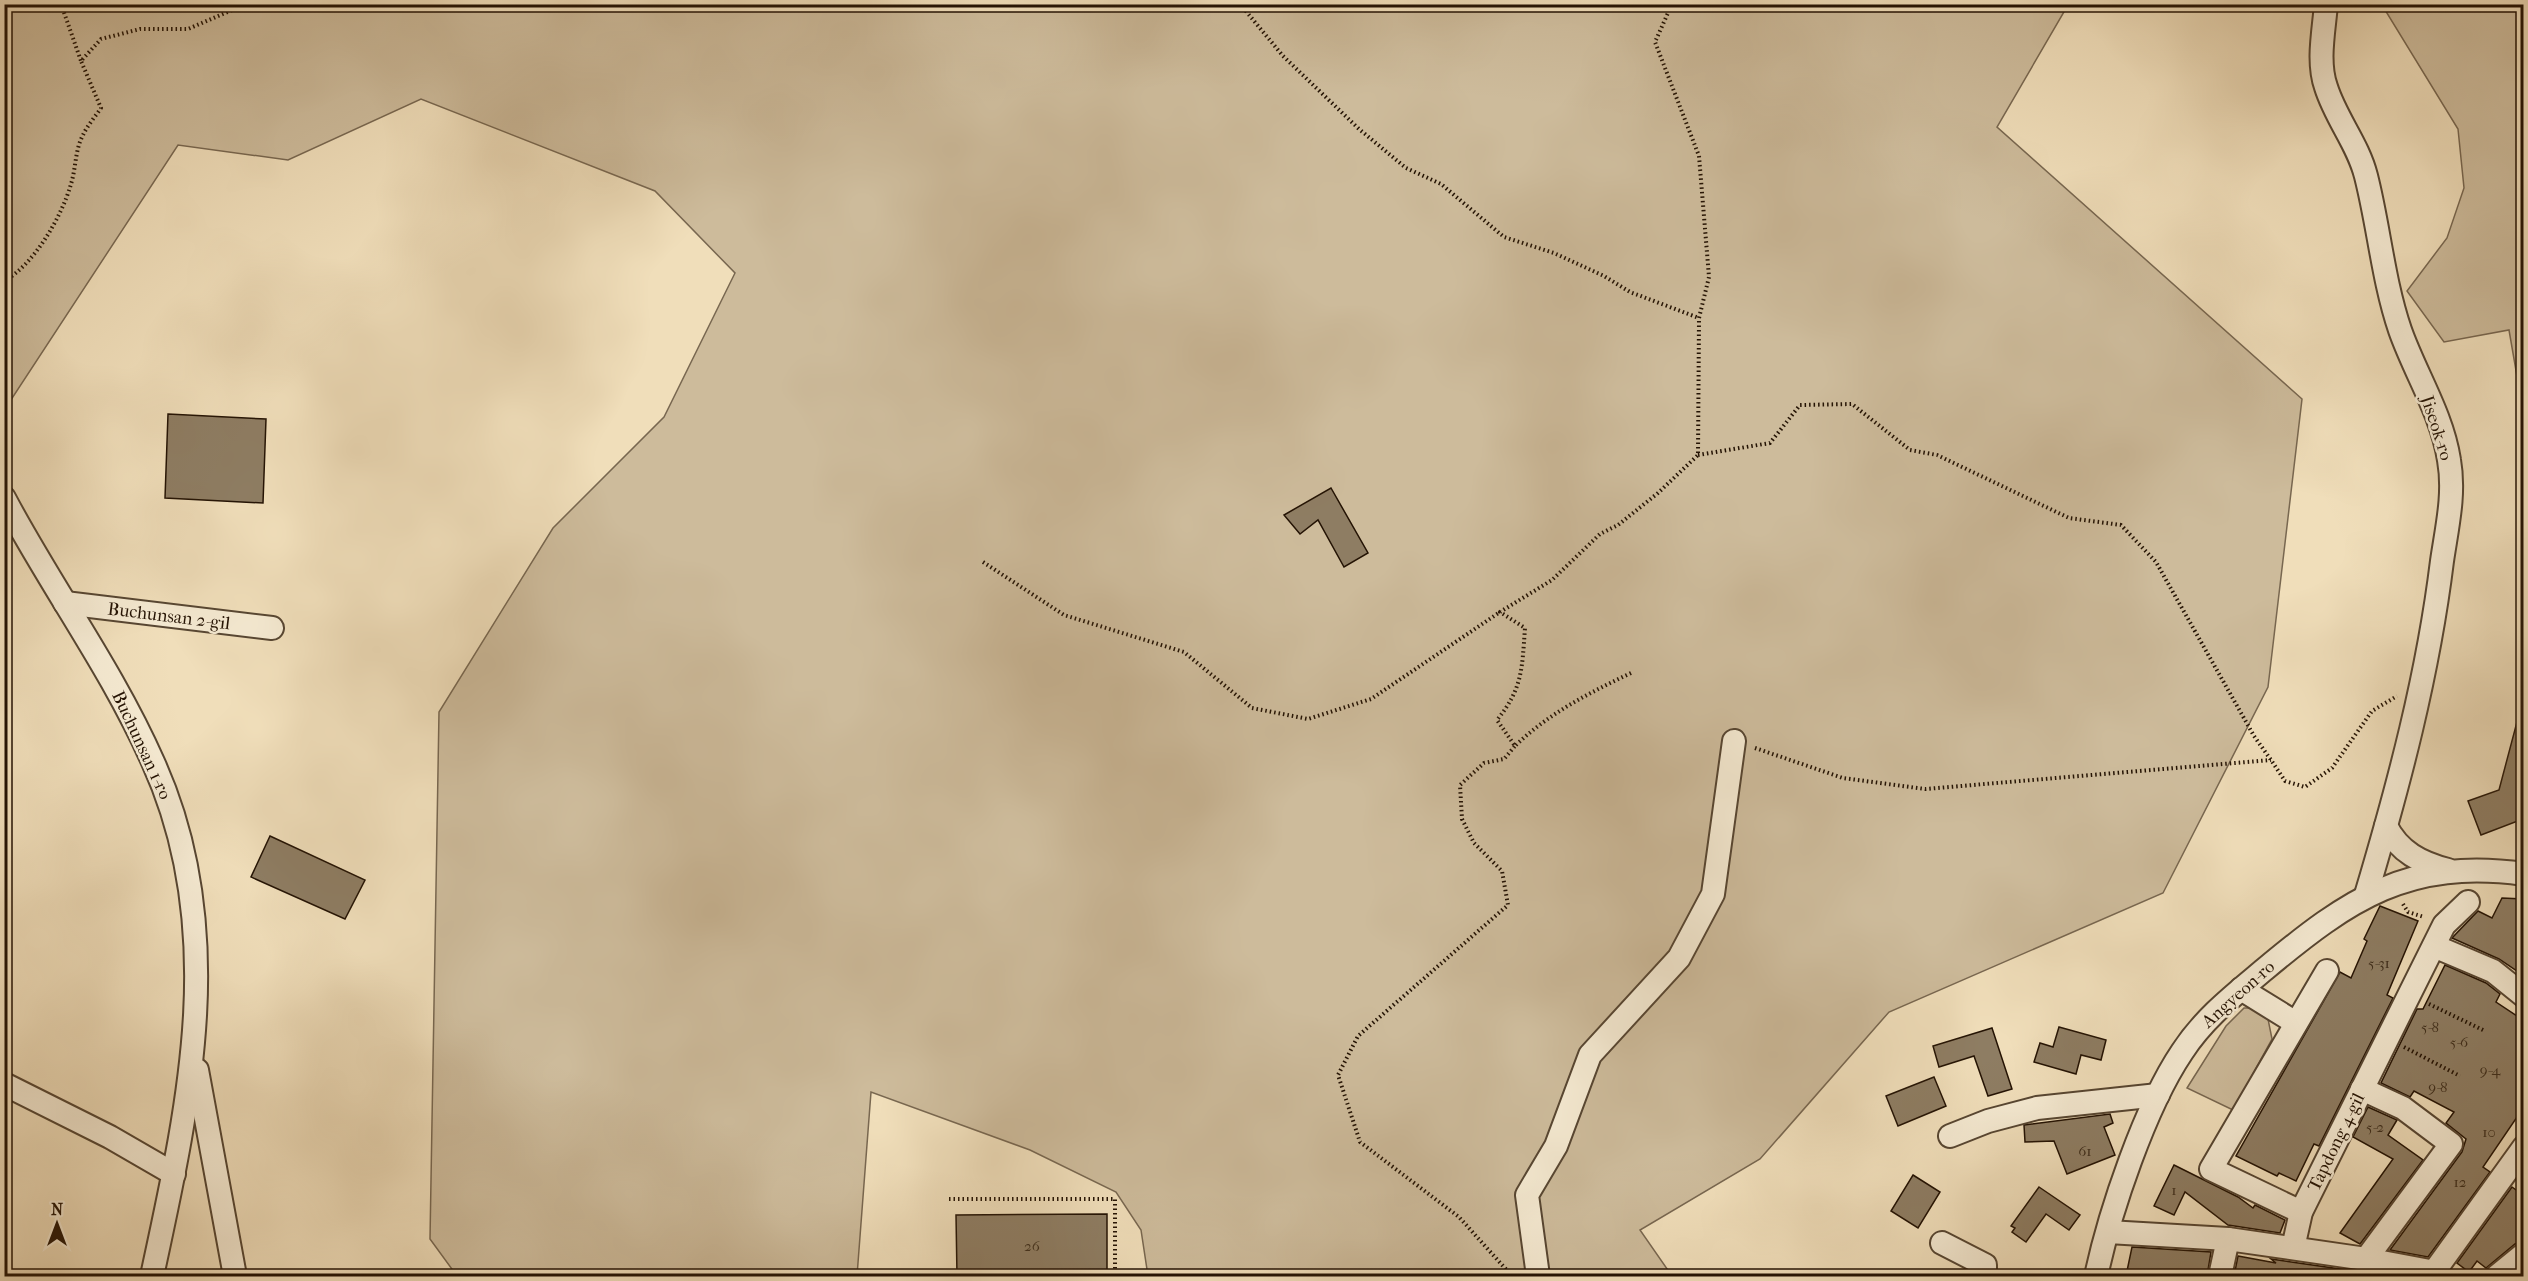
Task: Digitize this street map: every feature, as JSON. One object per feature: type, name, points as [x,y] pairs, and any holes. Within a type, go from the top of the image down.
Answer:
[{"type":"street","name":"Jiseok-ro","points":[[2326,4],[2322,55],[2325,85],[2363,166],[2400,328],[2442,431],[2449,459],[2451,506],[2423,679],[2413,729],[2366,895]]},
{"type":"street","name":"Buchunsan 1-ro","points":[[4,498],[31,549],[99,658],[153,761],[177,827],[194,903],[197,980],[194,1054],[174,1174],[152,1276]]},
{"type":"street","name":"Buchunsan 2-gil","points":[[65,603],[272,628]]},
{"type":"street","points":[[1538,1276],[1527,1195],[1556,1146],[1590,1055],[1679,958],[1713,894],[1734,741]]},
{"type":"street","points":[[2386,826],[2398,845],[2410,855],[2433,866],[2458,872]]},
{"type":"street","name":"Angyeon-ro","points":[[2096,1276],[2131,1162],[2158,1095],[2181,1053],[2199,1028],[2241,989],[2316,927],[2366,895],[2388,885],[2423,876],[2458,872],[2523,874]]},
{"type":"street","points":[[2444,925],[2468,902]]},
{"type":"street","name":"Tapdong 4-gil","points":[[2293,1248],[2301,1212],[2444,925]]},
{"type":"street","points":[[2434,946],[2493,972],[2523,996]]},
{"type":"street","points":[[2301,1212],[2211,1170],[2326,971]]},
{"type":"street","points":[[2241,989],[2296,1023]]},
{"type":"street","name":"Buchunsan 1-ro","points":[[194,1054],[235,1276]]},
{"type":"street","points":[[4,1084],[110,1137],[174,1174]]},
{"type":"street","points":[[2362,1089],[2403,1108],[2451,1144],[2366,1259]]},
{"type":"street","points":[[1950,1136],[1995,1119],[2037,1108],[2158,1095]]},
{"type":"street","points":[[2108,1232],[2228,1239],[2366,1259],[2435,1275],[2523,1147]]},
{"type":"street","points":[[2220,1276],[2228,1239]]},
{"type":"street","points":[[1942,1243],[1985,1265],[1985,1276]]},
{"type":"street","points":[[2497,1276],[2523,1254]]},
{"type":"path","points":[[4,281],[17,274],[36,252],[54,222],[71,184],[82,136],[100,108],[62,4]]},
{"type":"path","points":[[81,61],[100,39],[140,29],[188,29],[246,4]]},
{"type":"path","points":[[1240,4],[1283,56],[1359,129],[1406,168],[1441,184],[1504,237],[1554,253],[1604,276],[1630,292],[1699,318]]},
{"type":"path","points":[[1672,4],[1654,42],[1699,156],[1709,277],[1699,318],[1698,455]]},
{"type":"path","points":[[983,562],[1064,615],[1184,652],[1252,708],[1308,719],[1371,699],[1500,612],[1552,580],[1600,534],[1617,525],[1658,494],[1698,455],[1770,443],[1800,405],[1852,404],[1910,450],[1937,455],[2069,518],[2121,525],[2156,562],[2254,736],[2285,781],[2305,787],[2332,768],[2372,711],[2423,679]]},
{"type":"path","points":[[1500,612],[1525,628],[1521,674],[1513,700],[1497,720],[1515,746]]},
{"type":"path","points":[[1512,1276],[1459,1217],[1360,1142],[1338,1075],[1358,1036],[1508,905],[1502,871],[1474,843],[1462,819],[1460,785],[1484,763],[1504,759],[1538,724],[1585,695],[1631,673]]},
{"type":"path","points":[[1734,741],[1843,778],[1925,789],[2271,760]]},
{"type":"path","points":[[2388,885],[2408,912],[2444,925]]},
{"type":"path","points":[[2409,995],[2485,1031]]},
{"type":"path","points":[[2388,1039],[2460,1076]]},
{"type":"path","points":[[949,1199],[1115,1199],[1115,1276]]},
{"type":"shaded area","points":[[5,4],[2068,5],[1997,127],[2302,399],[2268,687],[2163,893],[1889,1012],[1760,1159],[1640,1230],[1672,1276],[1148,1276],[1141,1230],[1116,1192],[1030,1150],[871,1092],[857,1276],[457,1276],[430,1239],[439,712],[553,528],[664,417],[735,273],[655,191],[421,99],[288,160],[178,145],[5,409]]},
{"type":"shaded area","points":[[2382,5],[2523,5],[2523,388],[2519,388],[2509,330],[2444,342],[2407,291],[2447,238],[2464,188],[2458,129]]},
{"type":"shaded area","points":[[2244,1008],[2259,1008],[2267,1014],[2272,1039],[2233,1110],[2187,1088],[2226,1026]]},
{"type":"building","points":[[168,414],[266,419],[263,503],[165,498]]},
{"type":"building","points":[[1331,488],[1368,553],[1344,567],[1318,520],[1300,534],[1284,515]]},
{"type":"building","points":[[2518,718],[2523,719],[2523,819],[2481,835],[2468,801],[2499,790]]},
{"type":"building","points":[[270,836],[365,880],[345,919],[251,877]]},
{"type":"building","points":[[2502,898],[2523,899],[2523,975],[2499,959],[2452,938],[2478,911],[2492,918]]},
{"type":"building","points":[[2380,906],[2418,921],[2387,995],[2393,998],[2319,1146],[2314,1144],[2296,1181],[2279,1173],[2277,1176],[2236,1156],[2340,972],[2351,978],[2367,941],[2364,939]]},
{"type":"building","points":[[2445,965],[2486,983],[2500,994],[2496,1002],[2523,1020],[2523,1121],[2517,1117],[2483,1167],[2490,1172],[2428,1257],[2390,1250],[2462,1152],[2466,1139],[2446,1123],[2454,1112],[2414,1091],[2410,1097],[2381,1083],[2417,1009],[2423,1009]]},
{"type":"building","points":[[2059,1027],[2106,1040],[2101,1060],[2081,1055],[2076,1074],[2034,1062],[2040,1043],[2053,1047]]},
{"type":"building","points":[[1992,1028],[2012,1089],[1988,1096],[1974,1056],[1939,1067],[1933,1046]]},
{"type":"building","points":[[1934,1077],[1946,1106],[1898,1126],[1886,1096]]},
{"type":"building","points":[[2368,1107],[2397,1120],[2388,1135],[2423,1160],[2360,1244],[2340,1233],[2393,1159],[2353,1137]]},
{"type":"building","points":[[2110,1114],[2113,1123],[2104,1127],[2115,1155],[2067,1174],[2054,1141],[2025,1142],[2024,1125]]},
{"type":"building","points":[[2174,1165],[2238,1197],[2253,1208],[2255,1205],[2285,1220],[2280,1233],[2228,1225],[2185,1192],[2174,1215],[2154,1206]]},
{"type":"building","points":[[1913,1175],[1940,1192],[1918,1228],[1891,1211]]},
{"type":"building","points":[[2039,1187],[2080,1215],[2069,1230],[2046,1214],[2026,1242],[2012,1232],[2015,1228],[2011,1226]]},
{"type":"building","points":[[2512,1187],[2523,1195],[2523,1241],[2515,1244],[2486,1268],[2477,1261],[2469,1272],[2457,1263]]},
{"type":"building","points":[[1107,1214],[1107,1276],[957,1276],[956,1215]]},
{"type":"building","points":[[2132,1247],[2211,1252],[2207,1276],[2154,1276],[2127,1271]]},
{"type":"building","points":[[2238,1256],[2276,1263],[2271,1259],[2347,1270],[2346,1276],[2234,1276]]}]
